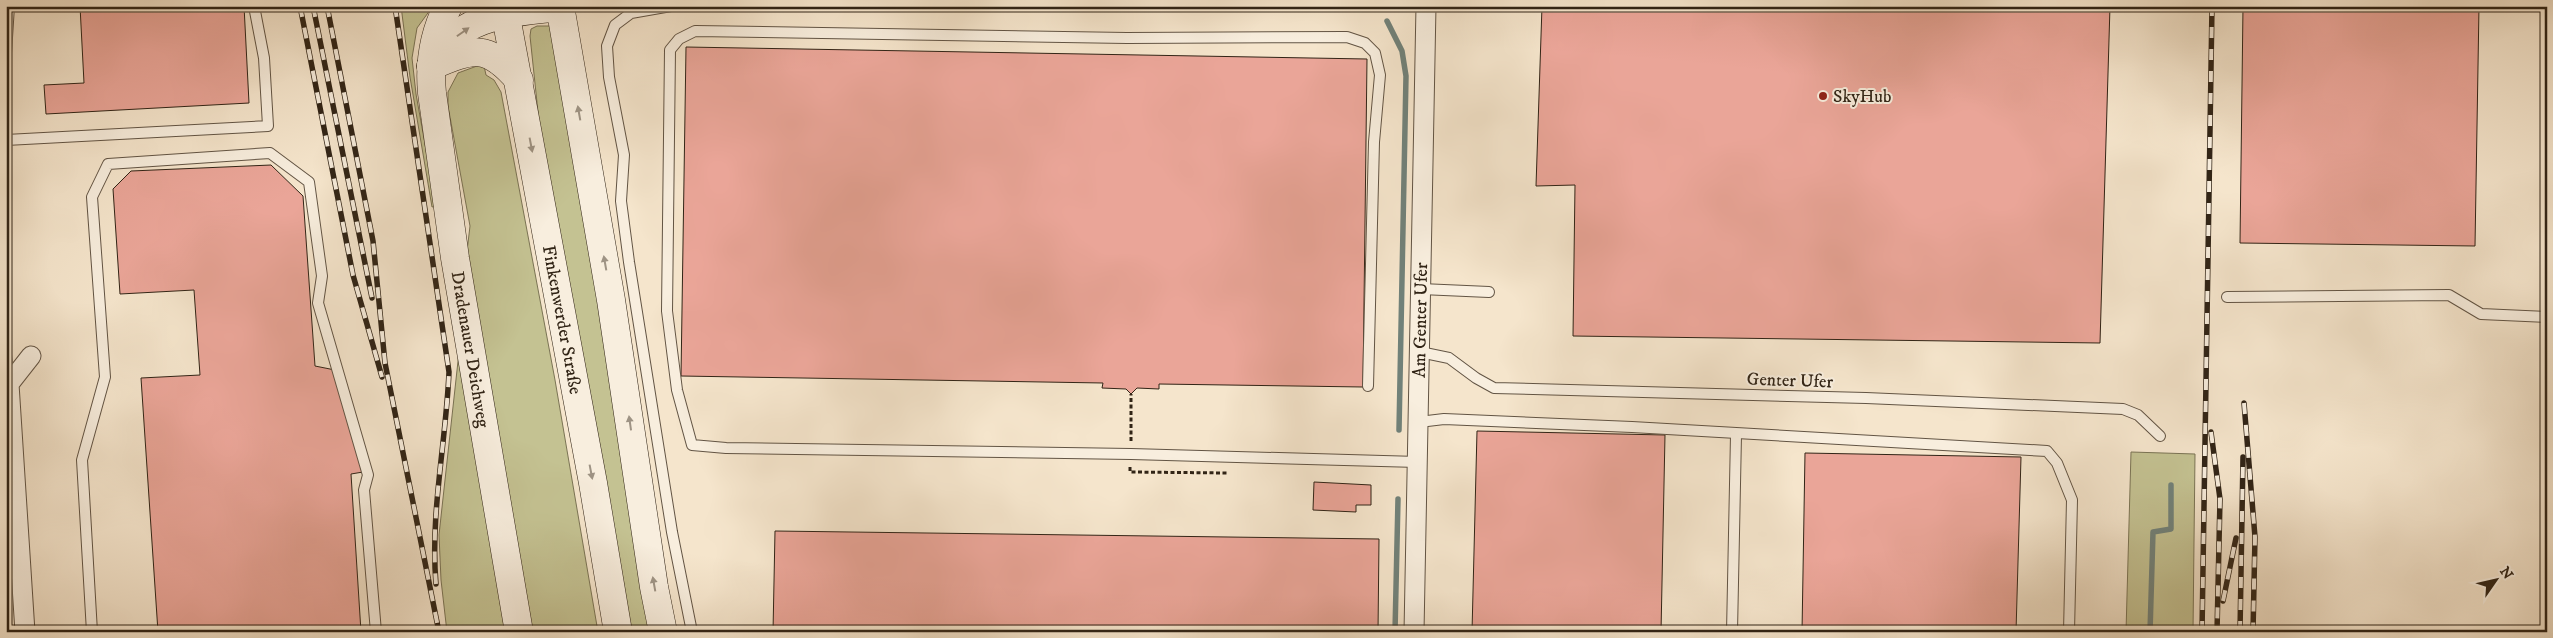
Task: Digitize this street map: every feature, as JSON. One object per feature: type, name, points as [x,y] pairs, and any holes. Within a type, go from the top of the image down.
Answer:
[{"type":"main road","name":"Dradenauer Deichweg","points":[[448,6],[439,24],[431,66],[432,92],[455,258],[519,632]]},
{"type":"main road","points":[[431,66],[454,38],[465,29],[505,10],[560,7],[611,300],[654,587],[664,632]]},
{"type":"main road","name":"Finkenwerder Straße","points":[[505,10],[593,483],[618,632]]},
{"type":"main road","points":[[431,66],[471,52],[487,54],[504,63],[519,80]]},
{"type":"street","points":[[560,7],[564,6]]},
{"type":"street","name":"Am Genter Ufer","points":[[1414,632],[1426,6]]},
{"type":"street","points":[[24,632],[9,384],[31,356]]},
{"type":"lane","points":[[6,53],[9,6]]},
{"type":"lane","points":[[6,140],[268,126],[264,58],[254,6]]},
{"type":"lane","points":[[671,6],[630,13],[615,25],[607,46],[609,77],[624,155],[621,201],[629,262],[672,532],[692,632]]},
{"type":"lane","points":[[695,6],[706,6]]},
{"type":"lane","points":[[1368,386],[1374,142],[1380,75],[1375,53],[1365,43],[1347,37],[1127,38],[696,30],[679,39],[670,50],[667,311],[678,390],[692,445],[726,448],[1150,454],[1418,462]]},
{"type":"lane","points":[[92,632],[82,460],[105,377],[92,197],[108,164],[270,153],[309,182],[322,276],[318,303],[368,475],[364,490],[376,632]]},
{"type":"lane","points":[[1421,289],[1489,292]]},
{"type":"lane","points":[[2227,297],[2449,294],[2481,314],[2547,317]]},
{"type":"lane","name":"Genter Ufer","points":[[1420,352],[1449,358],[1476,378],[1494,388],[1866,398],[2122,409],[2138,415],[2160,436]]},
{"type":"lane","points":[[6,355],[9,384]]},
{"type":"lane","points":[[1419,422],[1454,420],[1632,427],[1736,435],[2046,451],[2057,463],[2072,500],[2069,632]]},
{"type":"lane","points":[[1732,632],[1736,435]]},
{"type":"shaded area","points":[[401,6],[433,6],[417,28],[412,58],[416,94],[436,206],[432,207],[410,77]]},
{"type":"shaded area","points":[[537,26],[551,26],[592,261],[651,632],[628,632],[542,150],[530,36],[531,29]]},
{"type":"shaded area","points":[[477,66],[484,66],[486,75],[494,80],[501,92],[555,380],[598,632],[528,632],[466,260],[470,226],[448,106],[448,92],[458,73]]},
{"type":"shaded area","points":[[459,352],[507,632],[447,632],[441,580],[439,535]]},
{"type":"shaded area","points":[[2131,452],[2195,454],[2193,632],[2126,632]]},
{"type":"building","points":[[80,6],[244,6],[249,103],[46,114],[44,85],[84,83]]},
{"type":"building","name":"SkyHub","points":[[1542,6],[2110,6],[2100,343],[1573,336],[1575,185],[1536,186]]},
{"type":"building","points":[[2479,6],[2475,246],[2240,243],[2243,7]]},
{"type":"building","points":[[686,47],[1367,59],[1363,387],[1159,384],[1159,389],[1137,388],[1131,394],[1126,389],[1102,388],[1103,383],[681,376]]},
{"type":"building","points":[[271,165],[303,196],[315,366],[335,370],[363,472],[351,474],[361,632],[158,632],[141,378],[200,375],[194,290],[120,294],[113,189],[131,171]]},
{"type":"building","points":[[1477,431],[1665,435],[1661,632],[1472,632]]},
{"type":"building","points":[[1805,453],[2021,457],[2016,632],[1802,632]]},
{"type":"building","points":[[1314,482],[1371,485],[1371,505],[1356,505],[1356,512],[1313,510]]},
{"type":"building","points":[[775,531],[1379,539],[1378,632],[773,632]]},
{"type":"waterway","points":[[1387,21],[1402,51],[1406,76],[1399,430]]},
{"type":"waterway","points":[[2150,632],[2153,532],[2171,529],[2171,485]]},
{"type":"waterway","points":[[1395,632],[1398,499]]},
{"type":"railway","points":[[300,6],[353,275],[382,377]]},
{"type":"railway","points":[[313,6],[372,298]]},
{"type":"railway","points":[[327,6],[373,241],[385,363],[439,632]]},
{"type":"railway","points":[[395,6],[449,372],[435,531],[436,584]]},
{"type":"railway","points":[[2202,632],[2212,6]]},
{"type":"railway","points":[[2244,403],[2255,537],[2253,632]]},
{"type":"railway","points":[[2211,432],[2220,499],[2217,632]]},
{"type":"railway","points":[[2240,632],[2243,457]]},
{"type":"railway","points":[[2223,601],[2236,538]]},
{"type":"place","name":"SkyHub","points":[[1823,96]]}]
